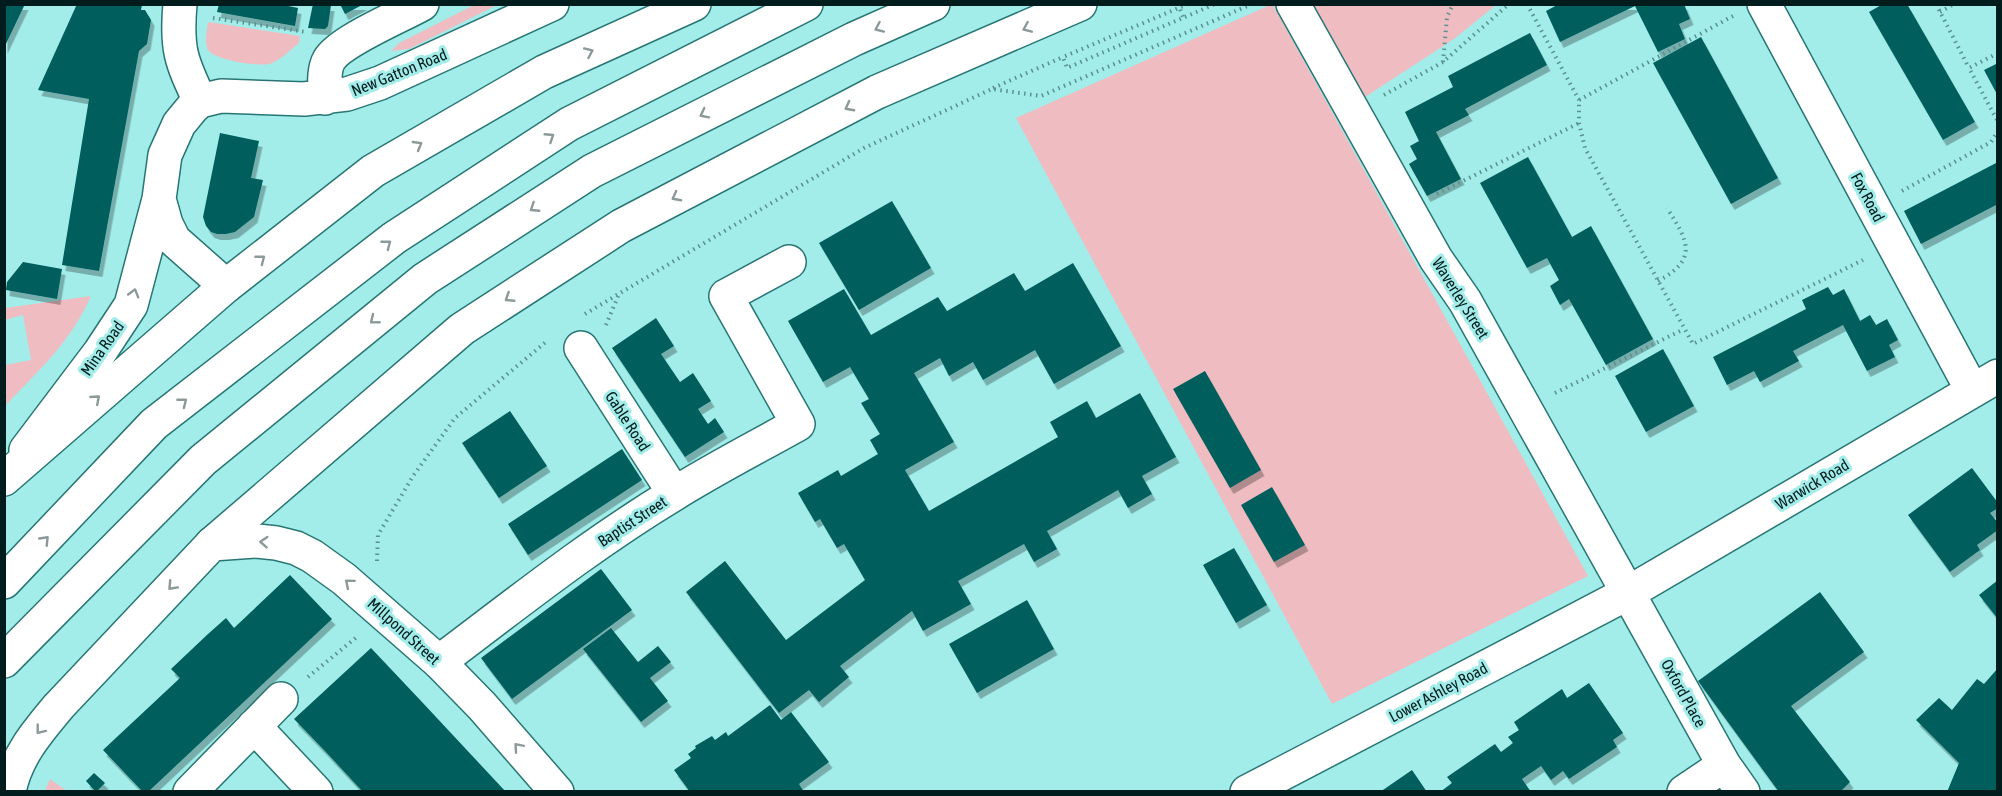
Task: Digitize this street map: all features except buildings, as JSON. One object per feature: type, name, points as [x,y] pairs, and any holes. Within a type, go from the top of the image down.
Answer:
[{"type":"main road","points":[[325,98],[326,67],[333,55],[350,42],[422,4]]},
{"type":"main road","name":"New Gatton Road","points":[[200,100],[220,96],[274,99],[325,98],[347,94],[380,83],[552,4]]},
{"type":"main road","points":[[4,478],[226,286],[373,171],[544,72],[694,4]]},
{"type":"main road","points":[[4,582],[154,424],[394,238],[569,124],[806,4]]},
{"type":"main road","points":[[4,661],[203,460],[425,279],[592,171],[854,39],[933,4]]},
{"type":"main road","points":[[9,792],[19,761],[38,731],[212,544],[462,329],[621,226],[878,92],[1080,4]]},
{"type":"main road","name":"Waverley Street","points":[[1293,4],[1436,259],[1465,301],[1628,593]]},
{"type":"main road","name":"Fox Road","points":[[1764,4],[1893,245],[1985,383]]},
{"type":"main road","points":[[192,10],[177,34],[180,55],[200,100]]},
{"type":"main road","name":"Mina Road","points":[[4,478],[125,316],[135,293],[159,199],[165,155],[174,133],[187,113],[200,100]]},
{"type":"main road","name":"Mina Road","points":[[159,199],[166,224],[174,240],[226,286]]},
{"type":"main road","name":"Baptist Street","points":[[440,662],[562,568],[674,493],[798,424],[726,296],[789,262]]},
{"type":"main road","name":"Gable Road","points":[[581,349],[674,493]]},
{"type":"main road","name":"Warwick Road","points":[[1628,593],[1985,383]]},
{"type":"main road","name":"Millpond Street","points":[[212,544],[257,541],[296,548],[312,556],[344,579],[440,662],[557,792]]},
{"type":"main road","name":"Oxford Place","points":[[1628,593],[1724,765],[1743,792]]},
{"type":"main road","name":"Lower Ashley Road","points":[[1247,792],[1628,593]]},
{"type":"main road","points":[[190,792],[281,699]]},
{"type":"main road","points":[[254,726],[315,792]]},
{"type":"main road","points":[[1684,792],[1724,765]]},
{"type":"path","points":[[1178,4],[1183,17]]},
{"type":"path","points":[[992,89],[1188,4]]},
{"type":"path","points":[[1063,57],[1067,68],[1215,4]]},
{"type":"path","points":[[1443,62],[1447,17],[1453,4]]},
{"type":"path","points":[[1353,112],[1443,62],[1509,4]]},
{"type":"path","points":[[1527,4],[1579,100],[1579,123],[1585,148],[1694,344],[1893,245]]},
{"type":"path","points":[[1936,4],[1998,122]]},
{"type":"path","points":[[1940,12],[1954,4]]},
{"type":"path","points":[[192,10],[311,33]]},
{"type":"path","points":[[1579,100],[1734,15]]},
{"type":"path","points":[[1969,68],[1998,53]]},
{"type":"path","points":[[1408,209],[1579,123]]},
{"type":"path","points":[[1873,207],[1990,142],[1998,131]]},
{"type":"path","points":[[1658,281],[1673,273],[1681,265],[1686,245],[1682,231],[1667,208]]},
{"type":"path","points":[[581,349],[601,336],[620,293]]},
{"type":"path","points":[[1526,410],[1580,380],[1684,329]]},
{"type":"path","points":[[281,699],[366,631]]},
{"type":"shaded area","points":[[476,4],[497,5],[409,49],[391,51],[399,43]]},
{"type":"shaded area","points":[[1273,5],[1588,576],[1332,704],[1016,118]]},
{"type":"shaded area","points":[[1308,5],[1496,5],[1454,39],[1362,99]]},
{"type":"shaded area","points":[[208,22],[300,36],[299,43],[272,63],[249,64],[228,60],[208,50],[206,40]]},
{"type":"shaded area","points":[[91,296],[64,342],[5,406],[5,365],[31,360],[23,315],[5,320],[5,308]]},
{"type":"shaded area","points":[[50,779],[67,791],[45,791]]}]
